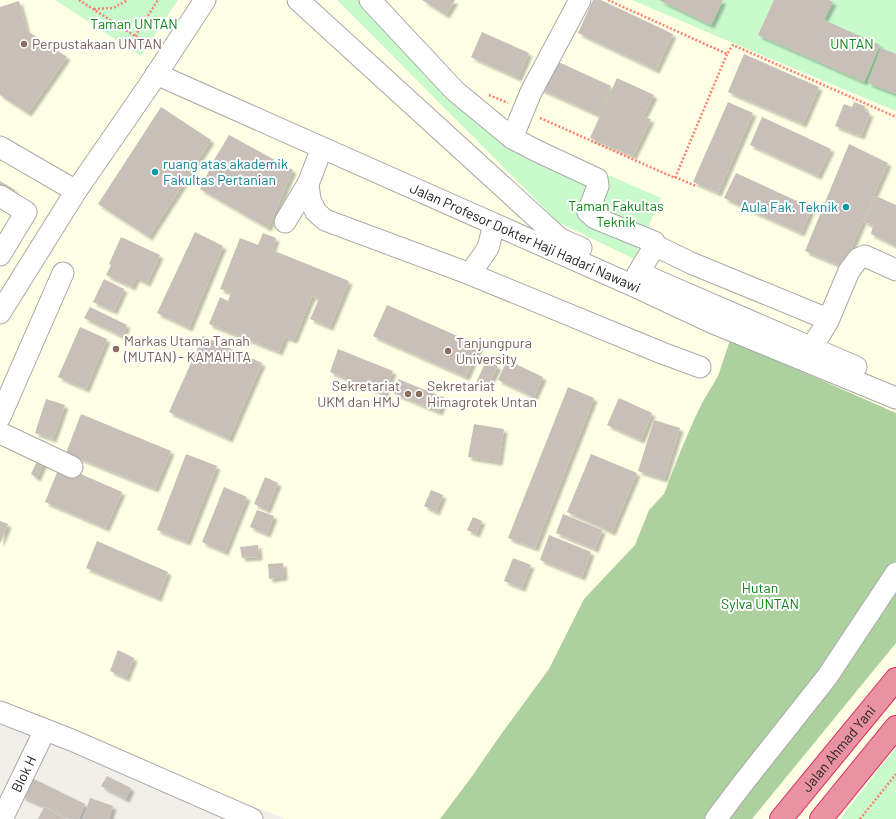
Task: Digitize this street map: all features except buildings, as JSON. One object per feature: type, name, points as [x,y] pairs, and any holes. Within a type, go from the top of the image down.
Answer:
[{"type":"highway","name":"Jalan Ahmad Yani","points":[[781,819],[896,679]]},
{"type":"highway","points":[[820,819],[896,727]]},
{"type":"street","points":[[0,312],[76,191],[168,57],[205,0]]},
{"type":"street","name":"Jalan Profesor Dokter Haji Hadari Nawawi","points":[[298,0],[560,239],[712,322],[896,384]]},
{"type":"street","points":[[370,0],[454,91],[512,138],[597,179],[598,186],[588,212],[595,218],[654,242],[654,245],[691,263],[820,316]]},
{"type":"street","points":[[512,138],[531,92],[580,0]]},
{"type":"street","name":"Jalan Profesor Dokter Haji Hadari Nawawi","points":[[156,74],[494,224],[637,280]]},
{"type":"street","points":[[0,147],[76,191]]},
{"type":"street","points":[[285,222],[308,184],[322,148]]},
{"type":"street","points":[[308,184],[310,200],[316,212],[325,220],[470,274],[662,353],[700,367]]},
{"type":"street","points":[[0,196],[26,212],[0,255]]},
{"type":"street","points":[[470,274],[488,248],[494,224]]},
{"type":"street","points":[[637,280],[654,245]]},
{"type":"street","points":[[811,355],[828,321],[849,271],[858,259],[865,256],[896,270]]},
{"type":"street","points":[[0,417],[63,273]]},
{"type":"street","name":"Jalan Profesor Dokter Haji Hadari Nawawi","points":[[811,355],[896,398]]},
{"type":"street","points":[[0,433],[72,466]]},
{"type":"street","points":[[716,819],[827,677],[896,573]]},
{"type":"street","points":[[0,712],[74,741],[252,819]]},
{"type":"street","name":"Blok H","points":[[2,819],[45,730]]},
{"type":"path","points":[[79,0],[168,57]]},
{"type":"path","points":[[93,9],[113,8],[128,0]]},
{"type":"path","points":[[135,36],[158,0]]},
{"type":"path","points":[[608,0],[728,54]]},
{"type":"path","points":[[675,177],[732,45],[896,117]]},
{"type":"path","points":[[484,92],[696,186]]},
{"type":"path","points":[[860,819],[896,774]]},
{"type":"shaded area","name":"Tanjungpura University","points":[[0,0],[896,0],[896,819],[285,819],[0,703]]},
{"type":"green space","name":"Taman UNTAN","points":[[55,0],[178,0],[141,56]]},
{"type":"green space","name":"Taman Fakultas Teknik","points":[[337,0],[372,0],[518,136],[661,198],[634,259],[558,222]]},
{"type":"green space","name":"UNTAN","points":[[632,0],[896,0],[896,111],[733,43]]},
{"type":"green space","name":"Hutan Sylva UNTAN","points":[[730,340],[896,413],[896,643],[752,819],[440,819],[549,669],[584,599],[635,545],[649,510],[664,494],[693,422],[718,376]]},
{"type":"green space","points":[[896,747],[896,819],[840,819]]},
{"type":"place","name":"Perpustakaan UNTAN","points":[[24,44]]},
{"type":"place","name":"ruang atas akademik Fakultas Pertanian","points":[[155,172]]},
{"type":"place","name":"Aula Fak. Teknik","points":[[846,207]]},
{"type":"place","name":"Markas Utama Tanah (MUTAN) - KAMAHITA","points":[[116,349]]},
{"type":"place","name":"Tanjungpura University","points":[[448,351]]},
{"type":"place","name":"Sekretariat UKM dan HMJ","points":[[408,394]]},
{"type":"place","name":"Sekretariat Himagrotek Untan","points":[[419,394]]}]
